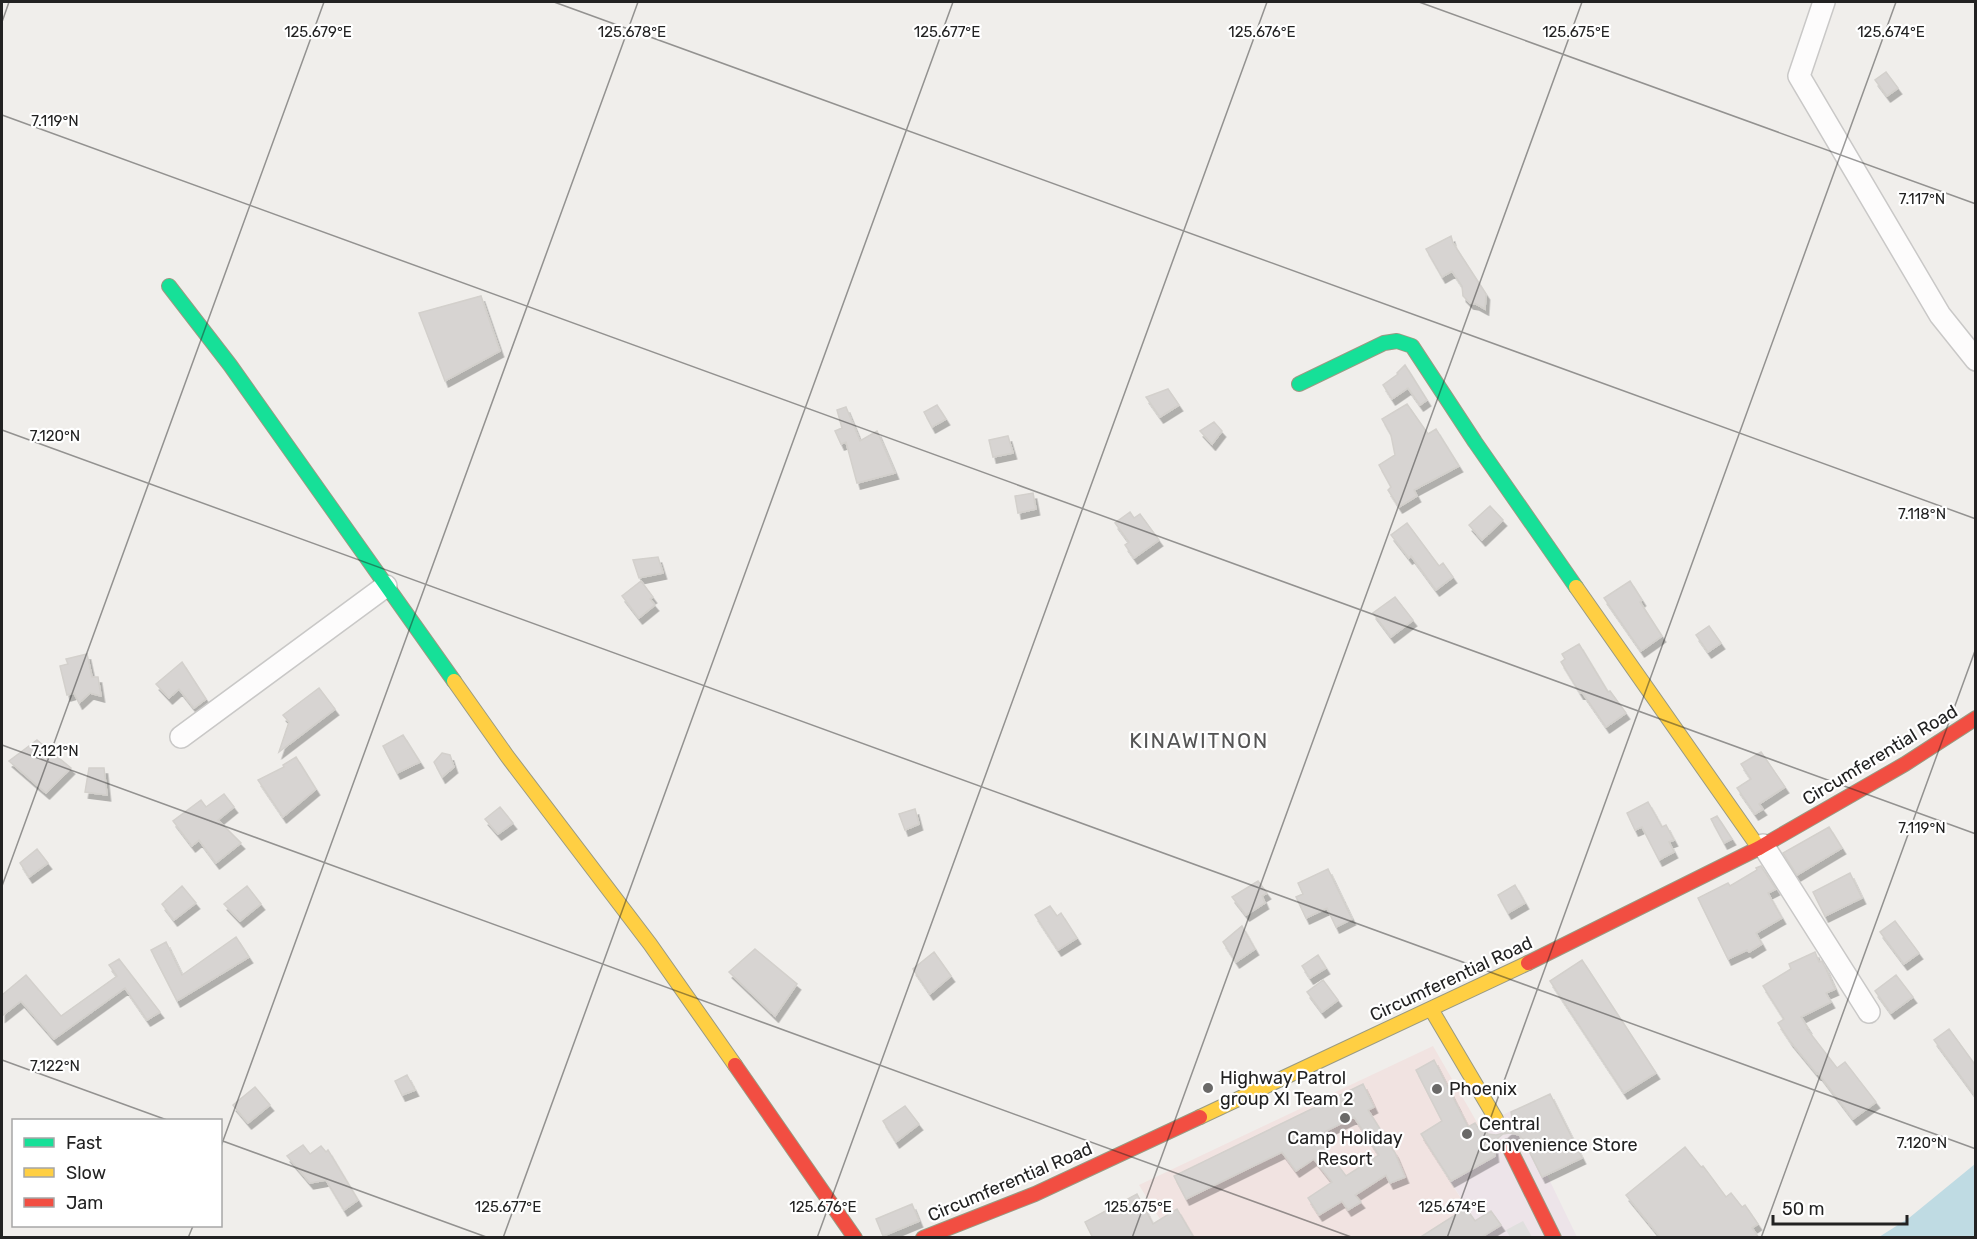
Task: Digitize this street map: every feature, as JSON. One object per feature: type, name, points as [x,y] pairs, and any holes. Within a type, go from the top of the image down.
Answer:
[{"type":"street","points":[[1824,2],[1799,76],[1940,315],[1976,360]]},
{"type":"street","points":[[169,286],[230,365],[507,756],[650,944],[855,1238]]},
{"type":"street","points":[[1299,384],[1384,343],[1397,341],[1412,346],[1475,442],[1761,847],[1869,1012]]},
{"type":"street","points":[[181,737],[386,586]]},
{"type":"street","name":"Circumferential Road","points":[[923,1238],[1035,1194],[1431,1009],[1648,904],[1761,847],[1905,764],[1976,718]]},
{"type":"street","points":[[1431,1009],[1496,1119]]},
{"type":"street","points":[[1510,1149],[1554,1238]]},
{"type":"shaded area","name":"Camp Holiday Resort","points":[[1433,1046],[1486,1138],[1440,1166],[1486,1237],[1171,1237],[1139,1185]]},
{"type":"shaded area","points":[[1515,1109],[1577,1237],[1486,1237],[1440,1165],[1486,1138],[1480,1126]]},
{"type":"shaded area","points":[[1523,1221],[1532,1237],[1510,1237],[1506,1230]]},
{"type":"water","points":[[1975,1164],[1975,1237],[1879,1237],[1909,1218]]},
{"type":"building","points":[[1886,72],[1898,88],[1887,96],[1875,80]]},
{"type":"building","points":[[1451,236],[1453,243],[1486,294],[1485,309],[1470,303],[1463,296],[1462,286],[1452,271],[1442,277],[1426,249]]},
{"type":"building","points":[[481,296],[500,351],[445,381],[419,313]]},
{"type":"building","points":[[1405,365],[1427,400],[1420,405],[1408,388],[1392,399],[1383,385],[1398,374]]},
{"type":"building","points":[[1168,389],[1179,405],[1160,417],[1146,397]]},
{"type":"building","points":[[1407,404],[1428,434],[1436,429],[1459,466],[1414,490],[1417,496],[1399,507],[1388,490],[1391,487],[1379,465],[1395,455],[1391,435],[1382,419]]},
{"type":"building","points":[[937,405],[946,419],[932,427],[924,412]]},
{"type":"building","points":[[846,407],[860,441],[877,431],[895,473],[857,483],[846,442],[841,444],[835,431],[842,428],[837,410]]},
{"type":"building","points":[[1214,422],[1222,431],[1212,444],[1200,431]]},
{"type":"building","points":[[1008,436],[1013,453],[993,457],[989,440]]},
{"type":"building","points":[[1033,493],[1036,509],[1018,513],[1015,496]]},
{"type":"building","points":[[1490,506],[1503,520],[1482,540],[1469,525]]},
{"type":"building","points":[[1130,512],[1134,518],[1140,514],[1159,540],[1134,558],[1125,545],[1129,542],[1115,523]]},
{"type":"building","points":[[1407,523],[1439,566],[1443,563],[1453,577],[1436,590],[1411,556],[1409,558],[1391,535]]},
{"type":"building","points":[[658,557],[663,573],[639,578],[633,560]]},
{"type":"building","points":[[641,581],[653,597],[650,599],[655,605],[639,618],[622,596]]},
{"type":"building","points":[[1630,581],[1642,600],[1640,602],[1662,636],[1641,651],[1604,598]]},
{"type":"building","points":[[1395,597],[1413,620],[1391,637],[1373,613]]},
{"type":"building","points":[[1709,626],[1721,643],[1708,652],[1696,635]]},
{"type":"building","points":[[1579,644],[1608,692],[1610,691],[1626,713],[1606,727],[1582,692],[1580,693],[1561,662],[1565,659],[1562,654]]},
{"type":"building","points":[[87,654],[92,677],[98,677],[101,696],[90,693],[79,703],[74,693],[67,695],[60,666],[68,664],[66,659]]},
{"type":"building","points":[[182,662],[206,699],[194,708],[179,689],[169,698],[156,684]]},
{"type":"building","points":[[319,688],[335,709],[279,752],[289,722],[283,715]]},
{"type":"building","points":[[403,735],[420,762],[397,773],[383,746]]},
{"type":"building","points":[[37,740],[71,768],[46,793],[9,761]]},
{"type":"building","points":[[1761,752],[1785,787],[1759,804],[1763,809],[1755,814],[1737,788],[1751,779],[1741,764]]},
{"type":"building","points":[[442,753],[450,755],[454,767],[442,777],[434,762]]},
{"type":"building","points":[[296,757],[316,789],[283,817],[258,780],[284,767],[283,765]]},
{"type":"building","points":[[89,768],[104,768],[107,795],[85,792]]},
{"type":"building","points":[[224,794],[234,807],[218,820],[241,843],[216,863],[199,840],[192,846],[173,821],[201,800],[206,807]]},
{"type":"building","points":[[1648,802],[1662,827],[1666,825],[1674,840],[1669,842],[1674,852],[1659,860],[1642,827],[1635,830],[1627,813]]},
{"type":"building","points":[[500,807],[513,823],[498,834],[485,819]]},
{"type":"building","points":[[915,809],[919,824],[905,830],[899,814]]},
{"type":"building","points":[[1717,816],[1732,839],[1724,843],[1711,819]]},
{"type":"building","points":[[1829,827],[1842,848],[1797,875],[1783,853]]},
{"type":"building","points":[[37,849],[48,863],[29,877],[20,863]]},
{"type":"building","points":[[1761,866],[1776,889],[1768,893],[1782,918],[1756,933],[1762,944],[1749,952],[1747,950],[1728,959],[1698,898],[1728,883],[1730,886]]},
{"type":"building","points":[[1328,869],[1352,919],[1336,927],[1327,908],[1306,918],[1296,897],[1303,894],[1298,883]]},
{"type":"building","points":[[1850,873],[1862,898],[1825,916],[1813,892]]},
{"type":"building","points":[[1258,881],[1267,893],[1262,896],[1265,903],[1246,915],[1232,897]]},
{"type":"building","points":[[1515,885],[1525,903],[1508,913],[1498,895]]},
{"type":"building","points":[[182,886],[196,903],[174,920],[162,904]]},
{"type":"building","points":[[247,886],[261,904],[240,921],[224,904]]},
{"type":"building","points":[[1050,906],[1057,916],[1061,913],[1077,938],[1058,950],[1035,915]]},
{"type":"building","points":[[1895,921],[1919,953],[1904,964],[1880,932]]},
{"type":"building","points":[[1242,926],[1255,949],[1236,962],[1223,942]]},
{"type":"building","points":[[236,937],[249,957],[177,1001],[151,950],[166,942],[182,975]]},
{"type":"building","points":[[755,949],[797,984],[775,1016],[729,972]]},
{"type":"building","points":[[934,952],[951,976],[930,994],[913,969]]},
{"type":"building","points":[[1815,952],[1819,962],[1822,961],[1835,989],[1826,993],[1831,1002],[1801,1017],[1807,1029],[1837,1068],[1845,1062],[1876,1102],[1853,1119],[1790,1041],[1778,1023],[1784,1019],[1763,986],[1791,969],[1789,964]]},
{"type":"building","points":[[1318,955],[1326,968],[1310,978],[1302,966]]},
{"type":"building","points":[[119,959],[160,1012],[147,1020],[125,988],[54,1039],[21,1001],[2,1016],[2,995],[26,975],[61,1016],[117,976],[109,965]]},
{"type":"building","points":[[1582,960],[1656,1073],[1624,1093],[1550,981]]},
{"type":"building","points":[[1896,975],[1913,997],[1891,1013],[1875,991]]},
{"type":"building","points":[[1323,980],[1338,1000],[1322,1012],[1307,992]]},
{"type":"building","points":[[1949,1029],[1976,1066],[1976,1097],[1934,1040]]},
{"type":"building","points":[[1434,1060],[1468,1127],[1475,1123],[1478,1128],[1481,1126],[1488,1134],[1504,1133],[1511,1127],[1511,1112],[1550,1094],[1582,1158],[1542,1177],[1519,1135],[1503,1134],[1497,1139],[1494,1147],[1495,1156],[1451,1181],[1421,1134],[1442,1121],[1416,1070]]},
{"type":"building","points":[[407,1075],[415,1090],[402,1095],[395,1081]]},
{"type":"building","points":[[1363,1084],[1374,1107],[1368,1110],[1395,1153],[1405,1177],[1390,1183],[1386,1175],[1355,1195],[1361,1202],[1348,1210],[1342,1201],[1319,1215],[1308,1198],[1332,1182],[1314,1159],[1296,1171],[1282,1152],[1186,1199],[1174,1176]],"holes":[[[1354,1117],[1379,1155],[1346,1176],[1316,1136]]]},
{"type":"building","points":[[255,1087],[270,1105],[248,1123],[233,1105]]},
{"type":"building","points":[[905,1106],[919,1124],[896,1142],[883,1121]]},
{"type":"building","points":[[303,1145],[310,1154],[321,1146],[326,1152],[328,1150],[358,1200],[344,1210],[326,1180],[310,1183],[287,1156]]},
{"type":"building","points":[[1685,1147],[1701,1167],[1703,1166],[1726,1197],[1731,1193],[1742,1207],[1745,1205],[1758,1224],[1752,1228],[1759,1238],[1661,1238],[1626,1195]]},
{"type":"building","points":[[1137,1194],[1153,1224],[1177,1209],[1194,1238],[1093,1238],[1085,1222]]},
{"type":"building","points":[[912,1204],[919,1221],[883,1236],[876,1219]]},
{"type":"building","points":[[1466,1208],[1475,1221],[1491,1211],[1501,1225],[1480,1238],[1419,1238]]},
{"type":"traffic: fast","points":[[169,286],[230,365],[454,681]]},
{"type":"traffic: fast","points":[[1299,384],[1384,343],[1397,341],[1412,346],[1475,442],[1576,587]]},
{"type":"traffic: slow","points":[[1576,587],[1759,848]]},
{"type":"traffic: slow","points":[[454,681],[507,756],[650,944],[735,1065]]},
{"type":"traffic: slow","points":[[1200,1117],[1528,963]]},
{"type":"traffic: slow","points":[[1431,1009],[1496,1119]]},
{"type":"traffic: jam","points":[[1528,963],[1759,848],[1905,764],[1976,718]]},
{"type":"traffic: jam","points":[[735,1065],[855,1238]]},
{"type":"traffic: jam","points":[[923,1238],[1035,1194],[1200,1117]]},
{"type":"traffic: jam","points":[[1510,1149],[1554,1238]]},
{"type":"place","name":"Highway Patrol group XI Team 2","points":[[1208,1088]]},
{"type":"place","name":"Phoenix","points":[[1437,1089]]},
{"type":"place","name":"Camp Holiday Resort","points":[[1345,1118]]},
{"type":"place","name":"Central Convenience Store","points":[[1467,1134]]},
{"type":"district","name":"KINAWITNON","points":[[1199,741]]}]
